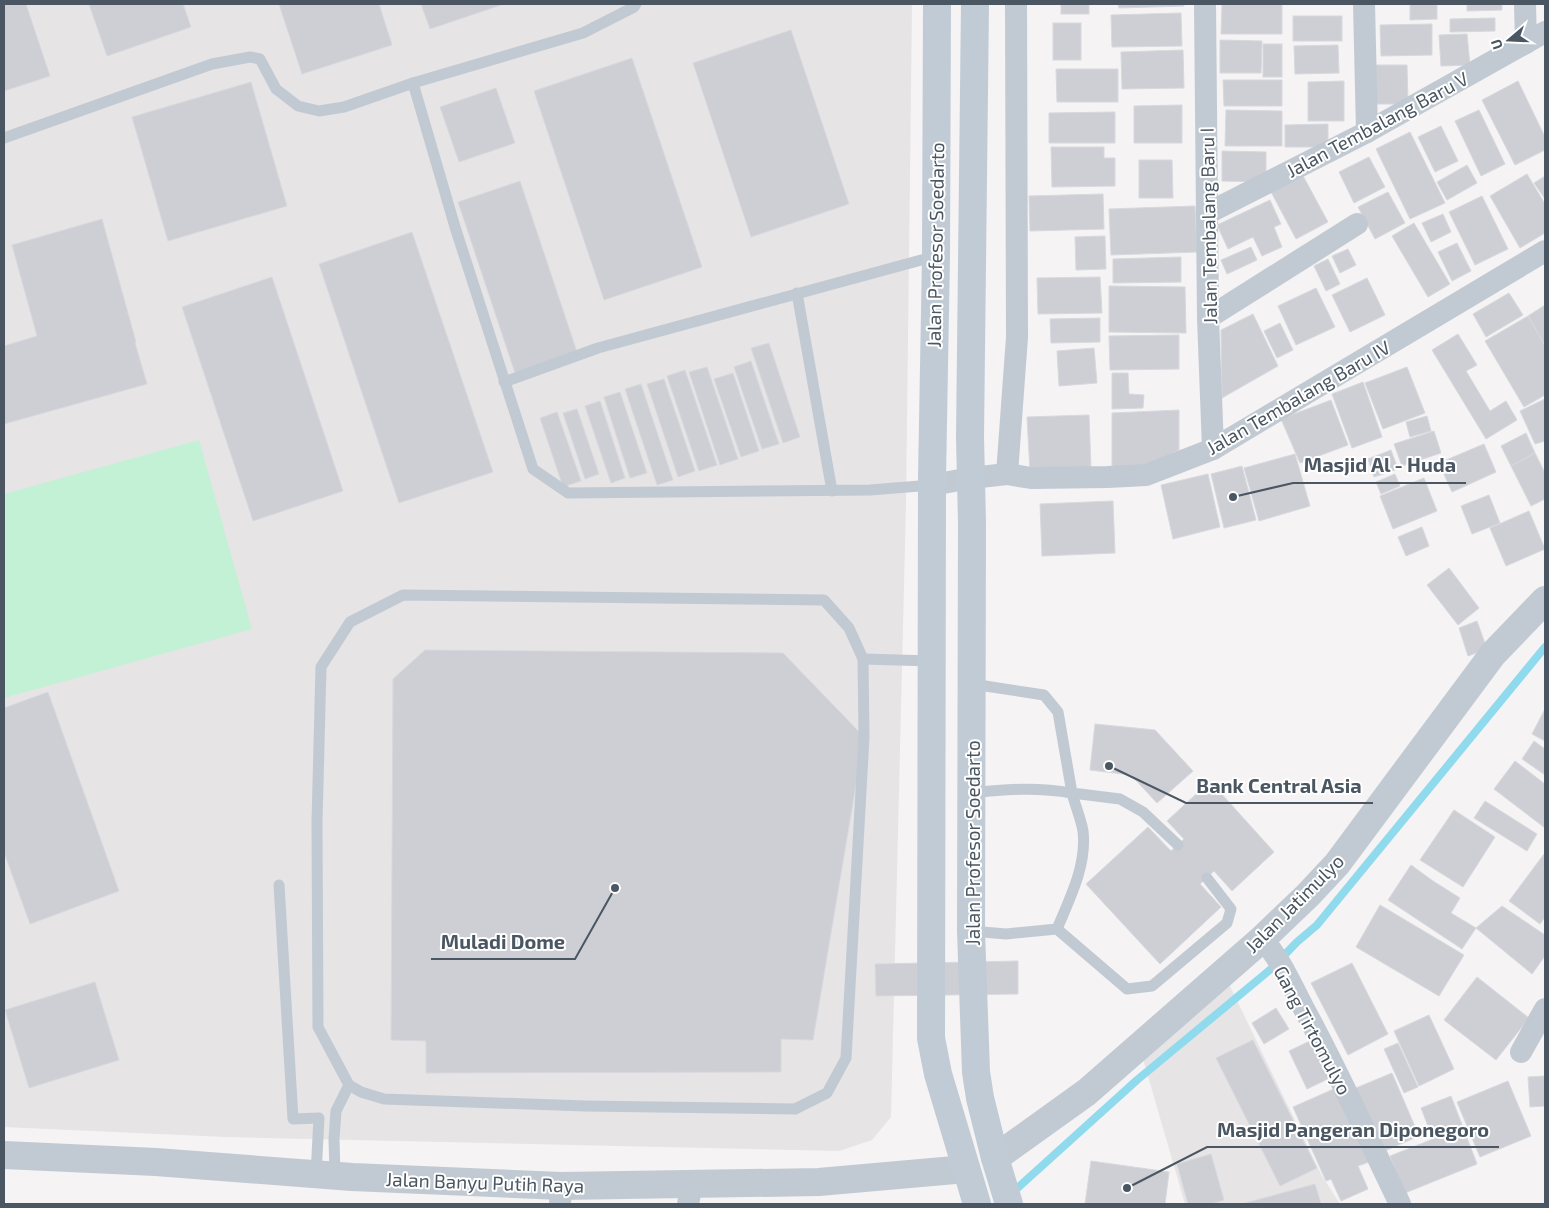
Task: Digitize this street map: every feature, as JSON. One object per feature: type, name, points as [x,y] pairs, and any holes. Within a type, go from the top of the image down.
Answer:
[{"type":"main road","name":"Jalan Profesor Soedarto","points":[[937,4],[936,256],[932,485],[931,1038],[938,1074],[977,1204]]},
{"type":"main road","name":"Jalan Profesor Soedarto","points":[[974,4],[970,437],[971,930],[976,1072],[980,1098],[1007,1196]]},
{"type":"street","points":[[1007,474],[1017,336],[1016,4]]},
{"type":"street","name":"Jalan Tembalang Baru I","points":[[1205,4],[1208,318],[1213,449]]},
{"type":"street","points":[[1364,4],[1367,132]]},
{"type":"street","points":[[1525,4],[1536,38]]},
{"type":"street","name":"Jalan Tembalang Baru V","points":[[1208,213],[1367,132],[1536,38]]},
{"type":"street","points":[[1208,318],[1357,224]]},
{"type":"street","name":"Jalan Tembalang Baru IV","points":[[971,478],[1007,474],[1031,478],[1146,475],[1213,449],[1545,252]]},
{"type":"street","points":[[932,485],[971,478]]},
{"type":"street","name":"Jalan Jatimulyo","points":[[995,1158],[1087,1092],[1265,942],[1337,864],[1493,654],[1542,614]]},
{"type":"street","name":"Gang Tirtomulyo","points":[[1265,942],[1318,1034],[1400,1204]]},
{"type":"street","points":[[1521,1052],[1545,1009]]},
{"type":"street","name":"Jalan Banyu Putih Raya","points":[[4,1155],[156,1162],[560,1195],[690,1194],[966,1169]]},
{"type":"lane","points":[[4,138],[212,64],[250,57],[260,59],[276,89],[298,106],[319,110],[344,107],[413,83],[583,33],[634,7],[636,4]]},
{"type":"lane","points":[[413,83],[504,382],[533,469],[568,494],[832,491],[932,485]]},
{"type":"lane","points":[[504,382],[598,348],[936,256]]},
{"type":"lane","points":[[797,293],[832,491]]},
{"type":"lane","points":[[403,595],[824,600],[850,628],[863,659],[864,737],[846,1058],[827,1092],[795,1109],[585,1106],[384,1099],[361,1092],[349,1085],[318,1026],[317,822],[321,667],[350,622],[403,595]]},
{"type":"lane","points":[[863,659],[932,661]]},
{"type":"lane","points":[[972,684],[1044,695],[1058,712],[1072,793],[1083,830],[1082,855],[1074,890],[1057,928]]},
{"type":"lane","points":[[972,793],[1013,789],[1044,789],[1120,799],[1143,812],[1178,845]]},
{"type":"lane","points":[[971,930],[1006,934],[1057,928],[1127,989],[1152,986],[1227,923],[1231,909],[1207,878]]},
{"type":"lane","points":[[279,885],[293,1119],[319,1118],[326,1175]]},
{"type":"lane","points":[[326,1175],[334,1139],[336,1111],[349,1085]]},
{"type":"shaded area","points":[[4,4],[912,4],[906,503],[891,1117],[872,1140],[839,1151],[226,1137],[4,1127]]},
{"type":"shaded area","points":[[1225,976],[1322,1176],[1340,1204],[1185,1204],[1141,1052]]},
{"type":"green space","points":[[199,440],[252,629],[4,698],[4,494]]},
{"type":"building","points":[[4,4],[26,4],[50,76],[4,91]]},
{"type":"building","points":[[89,4],[183,4],[191,27],[107,56]]},
{"type":"building","points":[[279,4],[379,4],[392,45],[302,74]]},
{"type":"building","points":[[421,4],[504,4],[430,29]]},
{"type":"building","points":[[1061,4],[1089,4],[1089,14],[1061,14]]},
{"type":"building","points":[[1118,4],[1184,4],[1184,6],[1119,8]]},
{"type":"building","points":[[1222,4],[1282,4],[1282,34],[1221,34]]},
{"type":"building","points":[[1410,4],[1437,4],[1437,19],[1410,20]]},
{"type":"building","points":[[1467,4],[1502,4],[1502,10],[1467,11]]},
{"type":"building","points":[[1181,13],[1182,46],[1112,47],[1111,15]]},
{"type":"building","points":[[1293,16],[1342,16],[1342,41],[1293,41]]},
{"type":"building","points":[[1495,18],[1495,31],[1450,32],[1450,19]]},
{"type":"building","points":[[1053,23],[1081,23],[1081,60],[1053,60]]},
{"type":"building","points":[[1432,24],[1432,55],[1381,56],[1380,25]]},
{"type":"building","points":[[791,30],[849,204],[751,237],[693,63]]},
{"type":"building","points":[[1467,34],[1470,65],[1441,66],[1439,35]]},
{"type":"building","points":[[1220,40],[1262,41],[1261,73],[1220,73]]},
{"type":"building","points":[[1263,44],[1282,44],[1282,77],[1263,77]]},
{"type":"building","points":[[1338,45],[1339,73],[1295,74],[1294,46]]},
{"type":"building","points":[[1183,50],[1184,88],[1122,89],[1121,52]]},
{"type":"building","points":[[632,58],[702,267],[604,300],[534,91]]},
{"type":"building","points":[[1375,65],[1407,65],[1408,104],[1376,104]]},
{"type":"building","points":[[1056,69],[1118,69],[1118,102],[1057,102]]},
{"type":"building","points":[[1223,80],[1282,80],[1282,106],[1224,106]]},
{"type":"building","points":[[1344,81],[1344,121],[1308,121],[1308,82]]},
{"type":"building","points":[[1518,81],[1545,137],[1545,150],[1515,165],[1482,100]]},
{"type":"building","points":[[251,82],[287,206],[168,241],[132,117]]},
{"type":"building","points":[[496,88],[515,143],[459,162],[440,107]]},
{"type":"building","points":[[1182,105],[1182,143],[1134,143],[1134,106]]},
{"type":"building","points":[[1226,110],[1282,111],[1282,146],[1225,146]]},
{"type":"building","points":[[1479,110],[1505,164],[1481,176],[1455,121]]},
{"type":"building","points":[[1115,112],[1115,143],[1049,143],[1049,113]]},
{"type":"building","points":[[1328,124],[1328,147],[1285,147],[1285,125]]},
{"type":"building","points":[[1441,126],[1458,161],[1435,172],[1418,137]]},
{"type":"building","points":[[1410,132],[1445,203],[1410,219],[1376,149]]},
{"type":"building","points":[[1051,147],[1104,147],[1104,158],[1115,158],[1115,186],[1052,187]]},
{"type":"building","points":[[1222,151],[1266,152],[1266,182],[1222,181]]},
{"type":"building","points":[[1369,157],[1385,187],[1354,203],[1339,172]]},
{"type":"building","points":[[1139,160],[1172,160],[1173,198],[1139,198]]},
{"type":"building","points":[[1467,165],[1477,183],[1447,200],[1437,182]]},
{"type":"building","points":[[1302,174],[1328,222],[1296,239],[1270,190]]},
{"type":"building","points":[[1527,174],[1545,204],[1545,233],[1520,248],[1490,196]]},
{"type":"building","points":[[1545,176],[1545,199],[1534,183]]},
{"type":"building","points":[[520,181],[577,352],[515,373],[458,202]]},
{"type":"building","points":[[1388,192],[1405,223],[1375,239],[1358,207]]},
{"type":"building","points":[[1103,194],[1104,229],[1030,231],[1029,196]]},
{"type":"building","points":[[1482,196],[1508,249],[1475,265],[1449,212]]},
{"type":"building","points":[[1270,200],[1281,224],[1274,227],[1282,247],[1262,256],[1253,237],[1228,249],[1217,225]]},
{"type":"building","points":[[1195,206],[1197,252],[1111,255],[1109,209]]},
{"type":"building","points":[[1443,214],[1451,232],[1431,242],[1422,223]]},
{"type":"building","points":[[102,219],[147,384],[4,424],[4,346],[37,336],[12,245]]},
{"type":"building","points":[[1414,223],[1450,284],[1428,297],[1392,236]]},
{"type":"building","points":[[412,232],[493,472],[399,503],[319,264]]},
{"type":"building","points":[[1105,236],[1106,269],[1076,270],[1075,237]]},
{"type":"building","points":[[1457,243],[1471,271],[1452,281],[1438,252]]},
{"type":"building","points":[[1251,247],[1257,260],[1227,274],[1221,260]]},
{"type":"building","points":[[1348,249],[1356,265],[1340,273],[1332,256]]},
{"type":"building","points":[[1181,257],[1181,282],[1113,283],[1113,259]]},
{"type":"building","points":[[1328,259],[1340,284],[1326,291],[1314,266]]},
{"type":"building","points":[[272,277],[343,491],[253,521],[182,307]]},
{"type":"building","points":[[1100,277],[1102,313],[1038,314],[1037,278]]},
{"type":"building","points":[[1367,278],[1385,315],[1350,332],[1332,295]]},
{"type":"building","points":[[1109,286],[1185,287],[1186,333],[1109,332]]},
{"type":"building","points":[[1316,288],[1335,327],[1296,345],[1278,306]]},
{"type":"building","points":[[1509,293],[1523,315],[1486,337],[1473,314]]},
{"type":"building","points":[[1545,305],[1545,346],[1528,316]]},
{"type":"building","points":[[1253,314],[1278,366],[1222,398],[1221,330]]},
{"type":"building","points":[[1528,316],[1545,346],[1545,395],[1524,407],[1485,341]]},
{"type":"building","points":[[1100,318],[1100,342],[1051,343],[1050,319]]},
{"type":"building","points":[[1280,323],[1293,350],[1277,358],[1264,331]]},
{"type":"building","points":[[1458,334],[1477,365],[1466,371],[1490,411],[1506,401],[1517,420],[1486,439],[1432,350]]},
{"type":"building","points":[[1179,335],[1179,369],[1110,370],[1109,336]]},
{"type":"building","points":[[769,343],[800,437],[783,443],[751,348]]},
{"type":"building","points":[[1094,348],[1097,383],[1059,386],[1057,351]]},
{"type":"building","points":[[751,361],[779,444],[762,449],[734,367]]},
{"type":"building","points":[[707,367],[738,459],[720,465],[689,372]]},
{"type":"building","points":[[1407,367],[1425,413],[1383,429],[1365,383]]},
{"type":"building","points":[[685,370],[717,465],[699,471],[667,376]]},
{"type":"building","points":[[733,373],[759,451],[741,457],[714,379]]},
{"type":"building","points":[[1112,373],[1128,373],[1129,394],[1144,395],[1143,408],[1112,409]]},
{"type":"building","points":[[664,379],[695,471],[678,477],[647,384]]},
{"type":"building","points":[[1363,382],[1382,437],[1352,448],[1332,394]]},
{"type":"building","points":[[641,384],[673,480],[657,485],[625,389]]},
{"type":"building","points":[[620,392],[647,473],[630,478],[604,397]]},
{"type":"building","points":[[1545,399],[1545,441],[1535,444],[1520,411]]},
{"type":"building","points":[[1331,400],[1348,445],[1300,463],[1281,419]]},
{"type":"building","points":[[600,401],[625,478],[611,483],[585,406]]},
{"type":"building","points":[[577,409],[599,474],[585,479],[563,413]]},
{"type":"building","points":[[1179,410],[1179,450],[1143,467],[1112,471],[1112,413]]},
{"type":"building","points":[[557,412],[581,481],[563,487],[540,418]]},
{"type":"building","points":[[1089,415],[1091,469],[1030,472],[1027,417]]},
{"type":"building","points":[[1427,416],[1431,431],[1410,437],[1406,422]]},
{"type":"building","points":[[1434,431],[1441,453],[1402,466],[1394,444]]},
{"type":"building","points":[[1526,433],[1535,453],[1511,466],[1501,446]]},
{"type":"building","points":[[1484,444],[1496,472],[1452,492],[1439,463]]},
{"type":"building","points":[[1391,450],[1398,469],[1374,477],[1368,459]]},
{"type":"building","points":[[1535,453],[1545,473],[1545,499],[1531,506],[1511,466]]},
{"type":"building","points":[[1295,454],[1310,506],[1259,521],[1244,468]]},
{"type":"building","points":[[1242,466],[1256,520],[1224,528],[1211,474]]},
{"type":"building","points":[[1208,474],[1220,527],[1173,539],[1161,485]]},
{"type":"building","points":[[1395,474],[1400,486],[1381,494],[1376,482]]},
{"type":"building","points":[[1424,478],[1437,511],[1393,529],[1380,496]]},
{"type":"building","points":[[1489,495],[1500,523],[1472,534],[1461,506]]},
{"type":"building","points":[[1113,501],[1115,553],[1042,556],[1040,504]]},
{"type":"building","points":[[1529,511],[1545,549],[1506,566],[1490,528]]},
{"type":"building","points":[[1422,527],[1429,546],[1406,556],[1398,537]]},
{"type":"building","points":[[1449,568],[1479,608],[1458,625],[1427,585]]},
{"type":"building","points":[[1477,621],[1487,649],[1468,656],[1459,628]]},
{"type":"building","points":[[425,650],[783,653],[864,737],[813,1040],[781,1039],[781,1072],[426,1073],[426,1041],[391,1040],[393,679]]},
{"type":"building","points":[[48,692],[119,891],[30,924],[4,852],[4,708]]},
{"type":"building","points":[[1545,709],[1545,741],[1532,734]]},
{"type":"building","points":[[1095,724],[1155,730],[1193,771],[1157,803],[1131,775],[1090,770]]},
{"type":"building","points":[[1534,741],[1545,749],[1545,775],[1522,759]]},
{"type":"building","points":[[1515,761],[1545,784],[1545,828],[1494,789]]},
{"type":"building","points":[[1210,781],[1274,852],[1232,891],[1214,871],[1200,884],[1221,907],[1160,964],[1086,884],[1148,827],[1171,851],[1184,839],[1167,821]]},
{"type":"building","points":[[1485,801],[1537,834],[1527,851],[1474,818]]},
{"type":"building","points":[[1454,810],[1495,837],[1463,887],[1420,860]]},
{"type":"building","points":[[1544,854],[1545,917],[1540,924],[1509,901]]},
{"type":"building","points":[[1411,865],[1460,898],[1451,913],[1476,928],[1462,949],[1388,900]]},
{"type":"building","points":[[1380,905],[1464,955],[1439,996],[1356,947]]},
{"type":"building","points":[[1502,906],[1545,935],[1545,956],[1532,974],[1476,928]]},
{"type":"building","points":[[1018,961],[1018,994],[876,996],[875,964]]},
{"type":"building","points":[[1352,963],[1388,1034],[1348,1055],[1311,983]]},
{"type":"building","points":[[1477,977],[1529,1018],[1496,1060],[1444,1020]]},
{"type":"building","points":[[95,982],[119,1060],[29,1088],[5,1010]]},
{"type":"building","points":[[1276,1008],[1289,1029],[1264,1044],[1252,1023]]},
{"type":"building","points":[[1429,1015],[1454,1069],[1419,1086],[1394,1031]]},
{"type":"building","points":[[1314,1039],[1332,1077],[1307,1089],[1289,1051]]},
{"type":"building","points":[[1253,1040],[1317,1168],[1280,1186],[1216,1058]]},
{"type":"building","points":[[1398,1043],[1418,1087],[1404,1093],[1384,1049]]},
{"type":"building","points":[[1392,1073],[1419,1136],[1380,1153],[1351,1090]]},
{"type":"building","points":[[1545,1076],[1545,1106],[1530,1107],[1528,1077]]},
{"type":"building","points":[[1508,1081],[1531,1136],[1480,1157],[1457,1102]]},
{"type":"building","points":[[1336,1088],[1369,1162],[1358,1166],[1368,1189],[1341,1201],[1331,1179],[1326,1181],[1293,1107]]},
{"type":"building","points":[[1451,1096],[1477,1164],[1405,1193],[1390,1156],[1433,1139],[1421,1108]]},
{"type":"building","points":[[1211,1154],[1224,1200],[1211,1204],[1188,1204],[1177,1164]]},
{"type":"building","points":[[1091,1161],[1169,1172],[1165,1204],[1085,1204]]},
{"type":"building","points":[[1315,1184],[1321,1204],[1242,1204]]},
{"type":"waterway","points":[[1012,1193],[1137,1080],[1271,969],[1297,942],[1317,925],[1545,647]]},
{"type":"place","name":"Masjid Al - Huda","points":[[1233,497]]},
{"type":"place","name":"Bank Central Asia","points":[[1109,766]]},
{"type":"place","name":"Muladi Dome","points":[[615,888]]},
{"type":"place","name":"Masjid Pangeran Diponegoro","points":[[1127,1188]]}]
